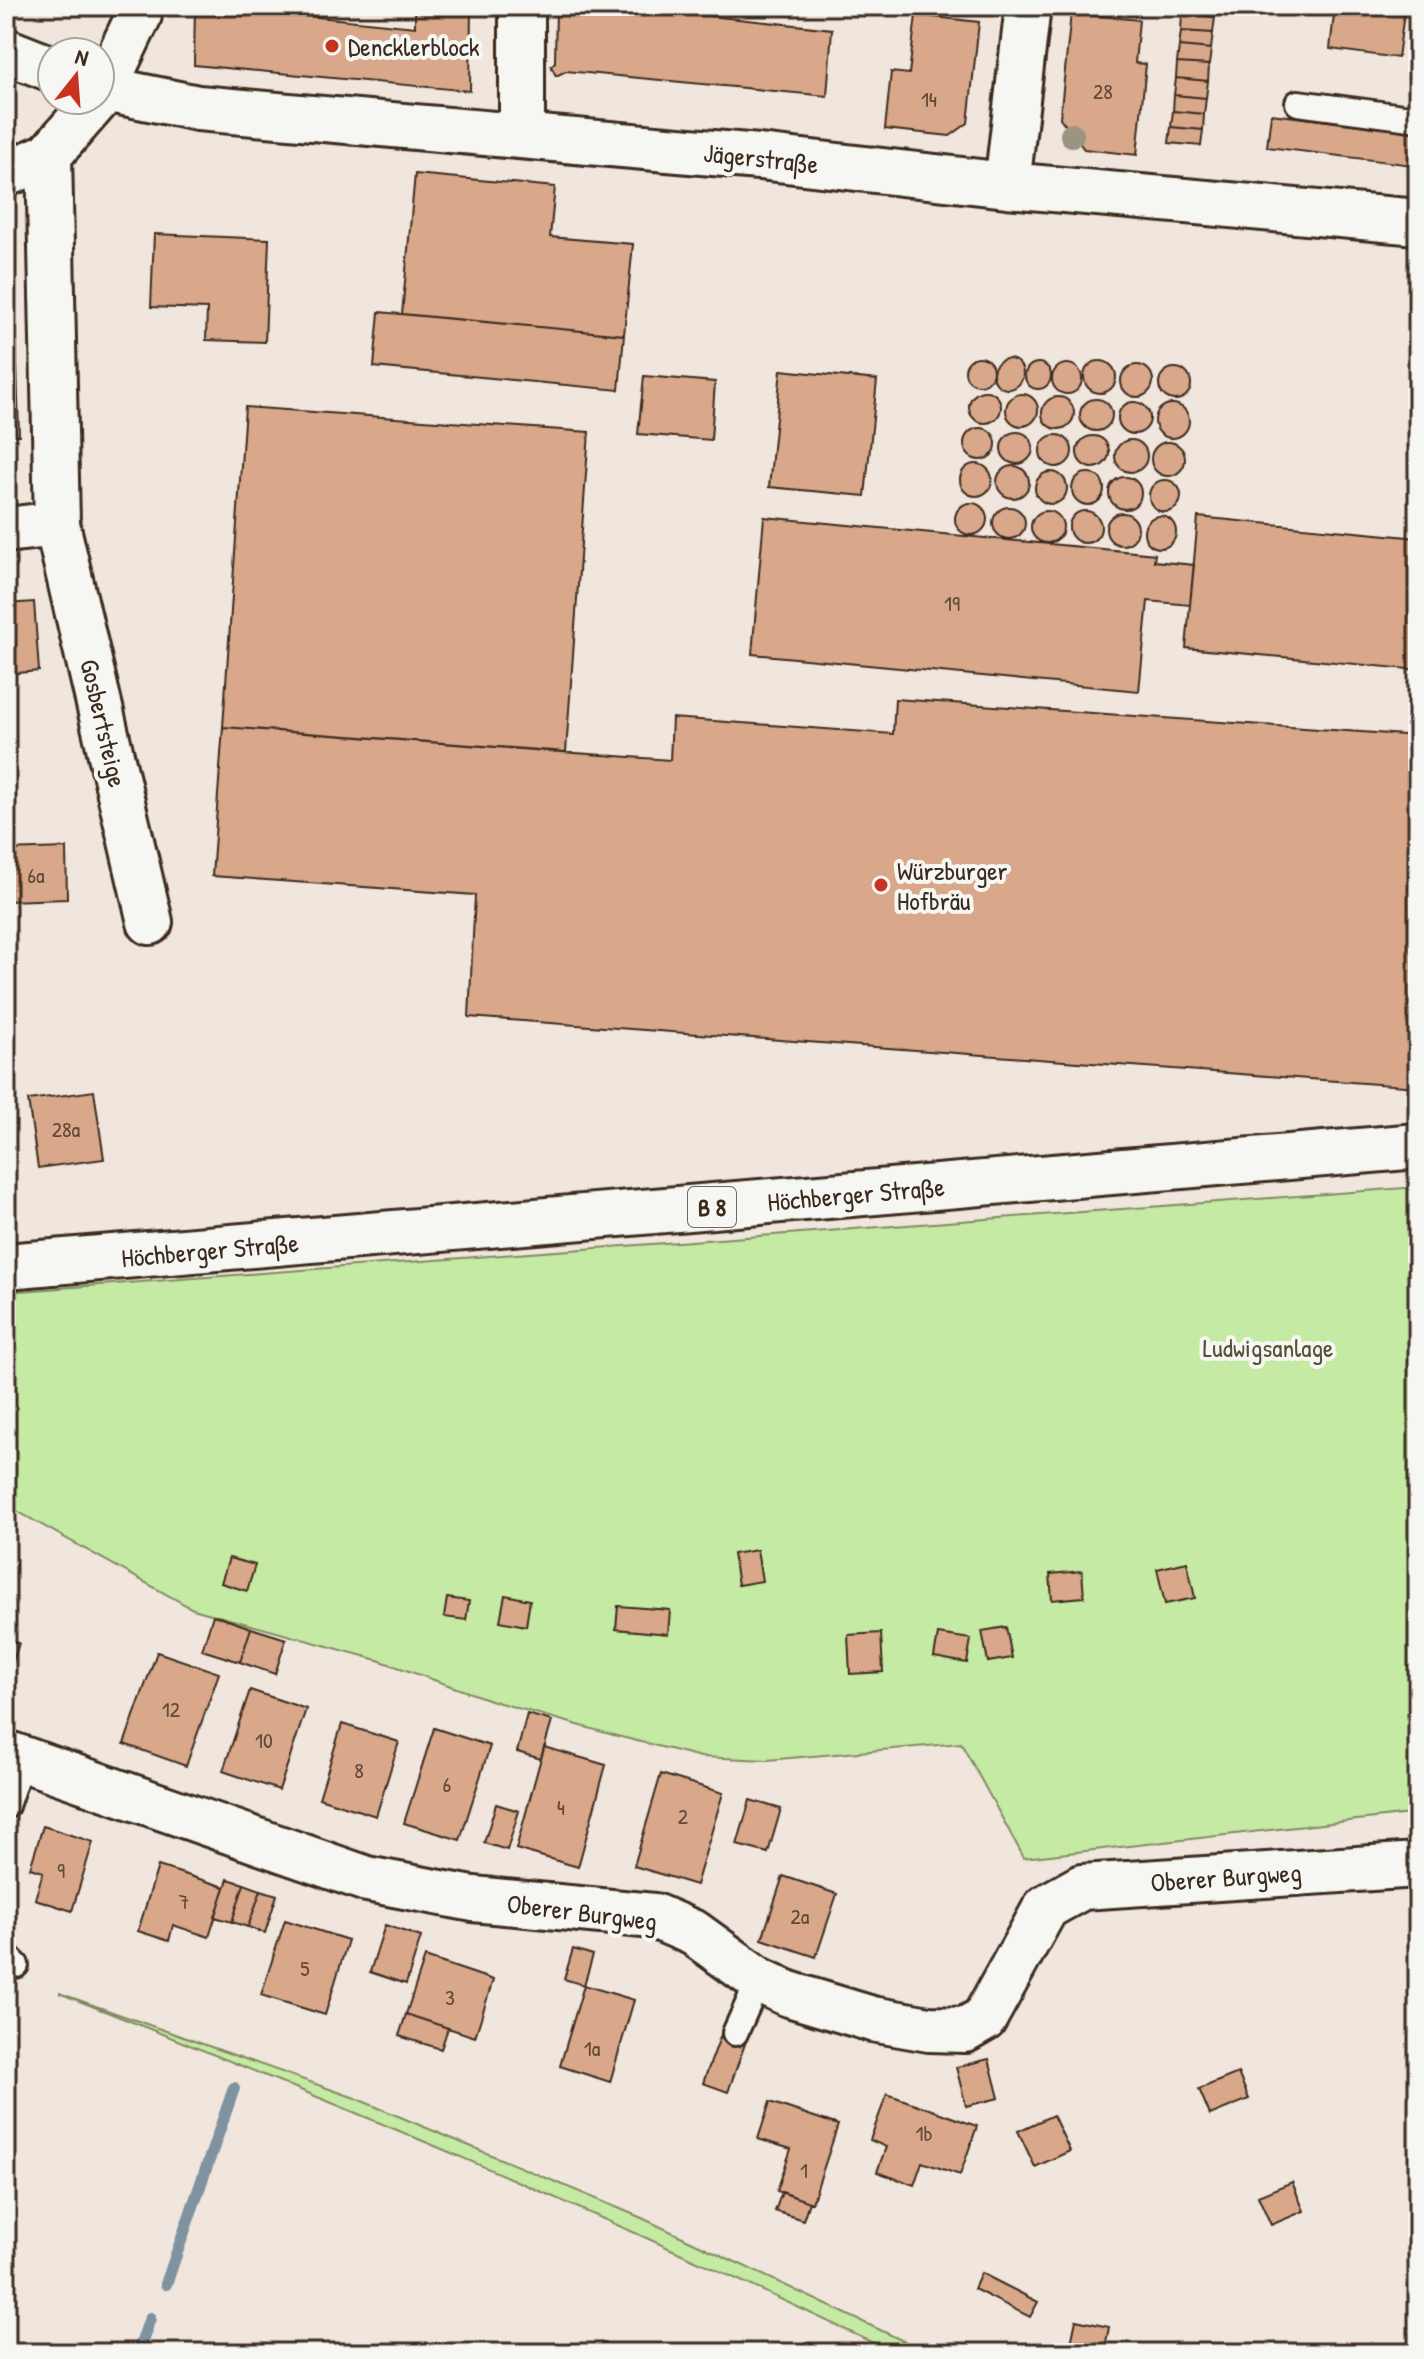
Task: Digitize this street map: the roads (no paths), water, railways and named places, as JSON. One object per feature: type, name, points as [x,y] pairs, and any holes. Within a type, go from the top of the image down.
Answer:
[{"type":"street","points":[[116,63],[139,15],[139,6]]},
{"type":"street","points":[[522,6],[522,136]]},
{"type":"street","points":[[1007,185],[1028,6]]},
{"type":"street","points":[[6,51],[36,63]]},
{"type":"street","name":"Jägerstraße","points":[[116,96],[198,108],[759,157],[1007,185],[1418,222]]},
{"type":"street","points":[[6,174],[49,155],[82,116]]},
{"type":"street","name":"Gosbertsteige","points":[[49,155],[57,524],[150,922]]},
{"type":"street","points":[[6,530],[57,524]]},
{"type":"street","name":"Höchberger Straße","points":[[6,1266],[1418,1146]]},
{"type":"street","name":"Oberer Burgweg","points":[[14,1756],[367,1879],[473,1899],[654,1916],[694,1933],[759,1980],[789,1994],[872,2019],[929,2029],[965,2030],[984,2019],[1046,1907],[1082,1887],[1418,1865]]},
{"type":"lane","points":[[1298,103],[1418,119]]},
{"type":"lane","points":[[6,1806],[14,1756]]},
{"type":"lane","points":[[735,2033],[759,1980]]},
{"type":"waterway","points":[[166,2284],[234,2088]]},
{"type":"waterway","points":[[138,2353],[150,2318]]},
{"type":"place","name":"Dencklerblock","points":[[332,46]]},
{"type":"place","name":"Würzburger Hofbräu","points":[[881,885]]},
{"type":"park label","name":"Ludwigsanlage","points":[[1268,1347]]}]
